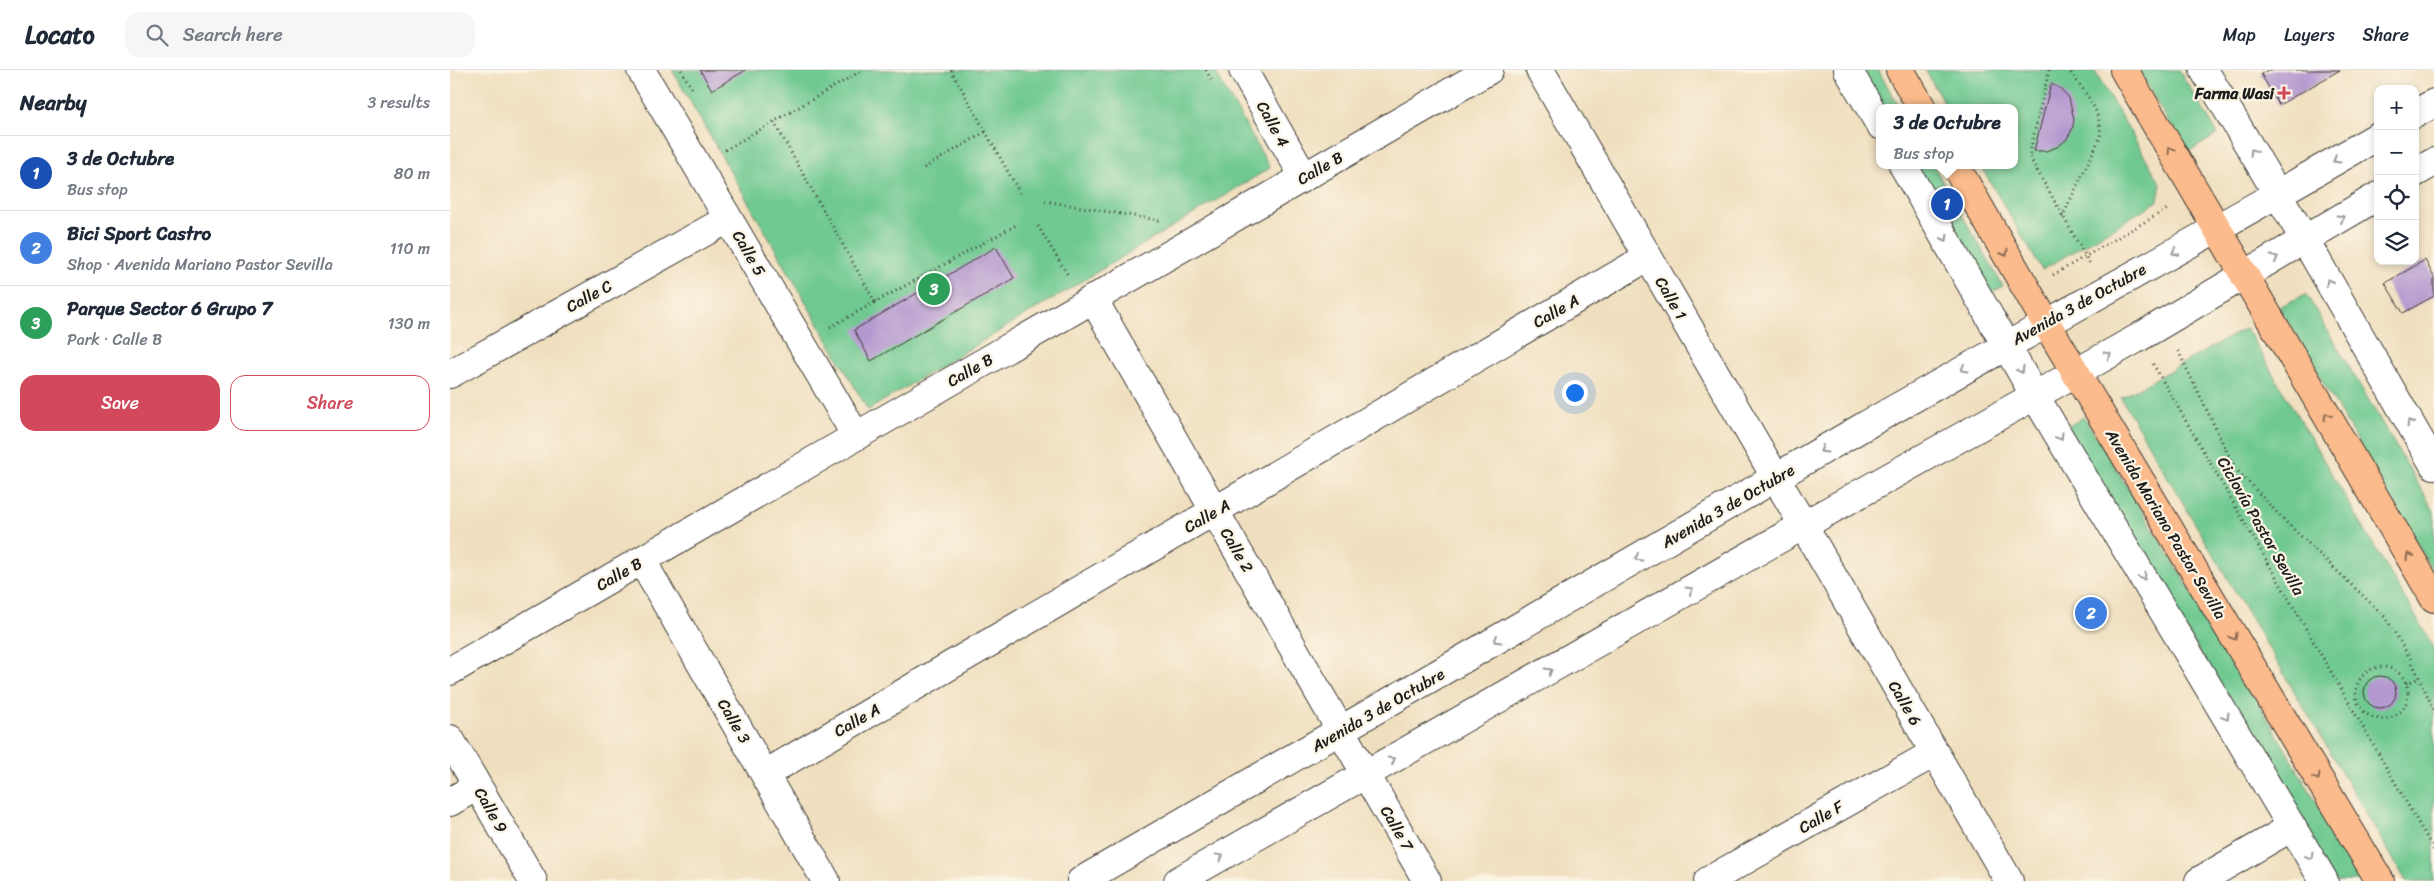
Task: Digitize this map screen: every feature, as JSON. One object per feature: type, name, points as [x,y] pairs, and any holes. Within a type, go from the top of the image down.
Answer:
[{"type":"main road","points":[[1900,70],[1920,104]]},
{"type":"main road","points":[[2124,70],[2434,598]]},
{"type":"main road","name":"Avenida Mariano Pastor Sevilla","points":[[1957,169],[2046,323],[2380,881]]},
{"type":"street","name":"Calle 5","points":[[641,70],[856,436]]},
{"type":"street","name":"Calle 4","points":[[1243,70],[1304,177]]},
{"type":"street","name":"Calle B","points":[[450,671],[1489,70]]},
{"type":"street","name":"Calle 1","points":[[1540,70],[1802,526]]},
{"type":"street","points":[[1848,70],[1876,118]]},
{"type":"street","points":[[2204,70],[2305,240],[2434,464]]},
{"type":"street","points":[[2419,112],[2434,103]]},
{"type":"street","name":"Avenida 3 de Octubre","points":[[1081,881],[1341,732],[1775,478],[2106,289],[2218,229],[2374,138]]},
{"type":"street","points":[[2419,171],[2434,162]]},
{"type":"street","points":[[1905,169],[2035,396],[2324,881]]},
{"type":"street","points":[[1178,881],[1802,526],[2138,338],[2374,198]]},
{"type":"street","name":"Calle C","points":[[450,374],[728,219]]},
{"type":"street","name":"Calle A","points":[[765,774],[1648,257]]},
{"type":"street","name":"Calle 2","points":[[1089,301],[1214,511],[1366,775]]},
{"type":"street","name":"Calle 6","points":[[1802,526],[2008,881]]},
{"type":"street","name":"Calle 3","points":[[642,561],[826,881]]},
{"type":"street","name":"Calle 9","points":[[450,739],[533,881]]},
{"type":"street","name":"Calle F","points":[[1708,881],[1934,753]]},
{"type":"street","name":"Calle 7","points":[[1366,775],[1427,881]]},
{"type":"street","points":[[450,802],[478,786]]},
{"type":"street","points":[[2199,881],[2292,826]]},
{"type":"path","points":[[681,70],[695,94]]},
{"type":"path","points":[[698,166],[863,70]]},
{"type":"path","points":[[951,70],[1021,196]]},
{"type":"path","points":[[1206,70],[1215,86]]},
{"type":"path","points":[[2049,70],[2029,156],[2062,217],[2106,289]]},
{"type":"path","points":[[2062,217],[2100,138],[2101,126],[2093,106],[2069,70]]},
{"type":"path","points":[[774,122],[875,302]]},
{"type":"path","points":[[924,168],[985,132]]},
{"type":"path","points":[[722,142],[732,158]]},
{"type":"path","points":[[2027,290],[2196,192]]},
{"type":"path","points":[[1045,201],[1170,222],[1162,227]]},
{"type":"path","points":[[829,328],[1018,224]]},
{"type":"path","points":[[1038,226],[1089,301]]},
{"type":"path","points":[[824,319],[834,336]]},
{"type":"path","name":"Ciclovía Pastor Sevilla","points":[[2138,338],[2434,850]]},
{"type":"path","points":[[2177,350],[2235,468],[2282,518],[2385,617],[2420,678],[2434,710]]},
{"type":"path","points":[[2390,668],[2398,673],[2406,683],[2408,696],[2405,705],[2392,717],[2376,718],[2363,710],[2358,703],[2357,686],[2366,673],[2373,669],[2390,668]]},
{"type":"path","points":[[2406,683],[2420,678]]},
{"type":"path","points":[[2351,707],[2358,703]]},
{"type":"green space","points":[[672,70],[1214,70],[1270,168],[868,410]]},
{"type":"green space","points":[[1854,70],[1878,70],[1898,104],[1877,104]]},
{"type":"green space","points":[[1925,70],[2094,70],[2161,184],[2158,201],[2042,270],[1982,169],[2018,169],[2018,104],[1945,104]]},
{"type":"green space","points":[[2138,70],[2179,70],[2218,134],[2187,153]]},
{"type":"green space","points":[[1912,169],[1935,169],[2003,286],[1986,296]]},
{"type":"green space","points":[[2306,294],[2434,511],[2434,573],[2279,307]]},
{"type":"green space","points":[[2246,328],[2434,648],[2434,881],[2406,881],[2121,398]]},
{"type":"green space","points":[[2084,417],[2229,652],[2362,881],[2334,881],[2067,427]]},
{"type":"building","points":[[700,70],[746,70],[712,90]]},
{"type":"building","points":[[2268,70],[2340,70],[2279,105],[2261,74]]},
{"type":"building","points":[[2051,84],[2061,89],[2069,98],[2074,120],[2072,130],[2066,140],[2057,147],[2046,151],[2034,151]]},
{"type":"building","points":[[996,247],[1014,278],[871,361],[854,330]]},
{"type":"building","points":[[2425,260],[2434,277],[2434,296],[2403,313],[2385,283]]},
{"type":"building","points":[[2380,676],[2386,677],[2391,681],[2395,686],[2395,698],[2391,703],[2386,707],[2380,708],[2374,707],[2369,703],[2365,698],[2364,692],[2365,686],[2369,681],[2374,677]]},
{"type":"place","name":"Farma Wasi","points":[[2284,93]]},
{"type":"place","name":"3 de Octubre","points":[[1947,204]]},
{"type":"place","name":"Parque Sector 6 Grupo 7","points":[[934,289]]},
{"type":"place","name":"Bici Sport Castro","points":[[2091,613]]}]
